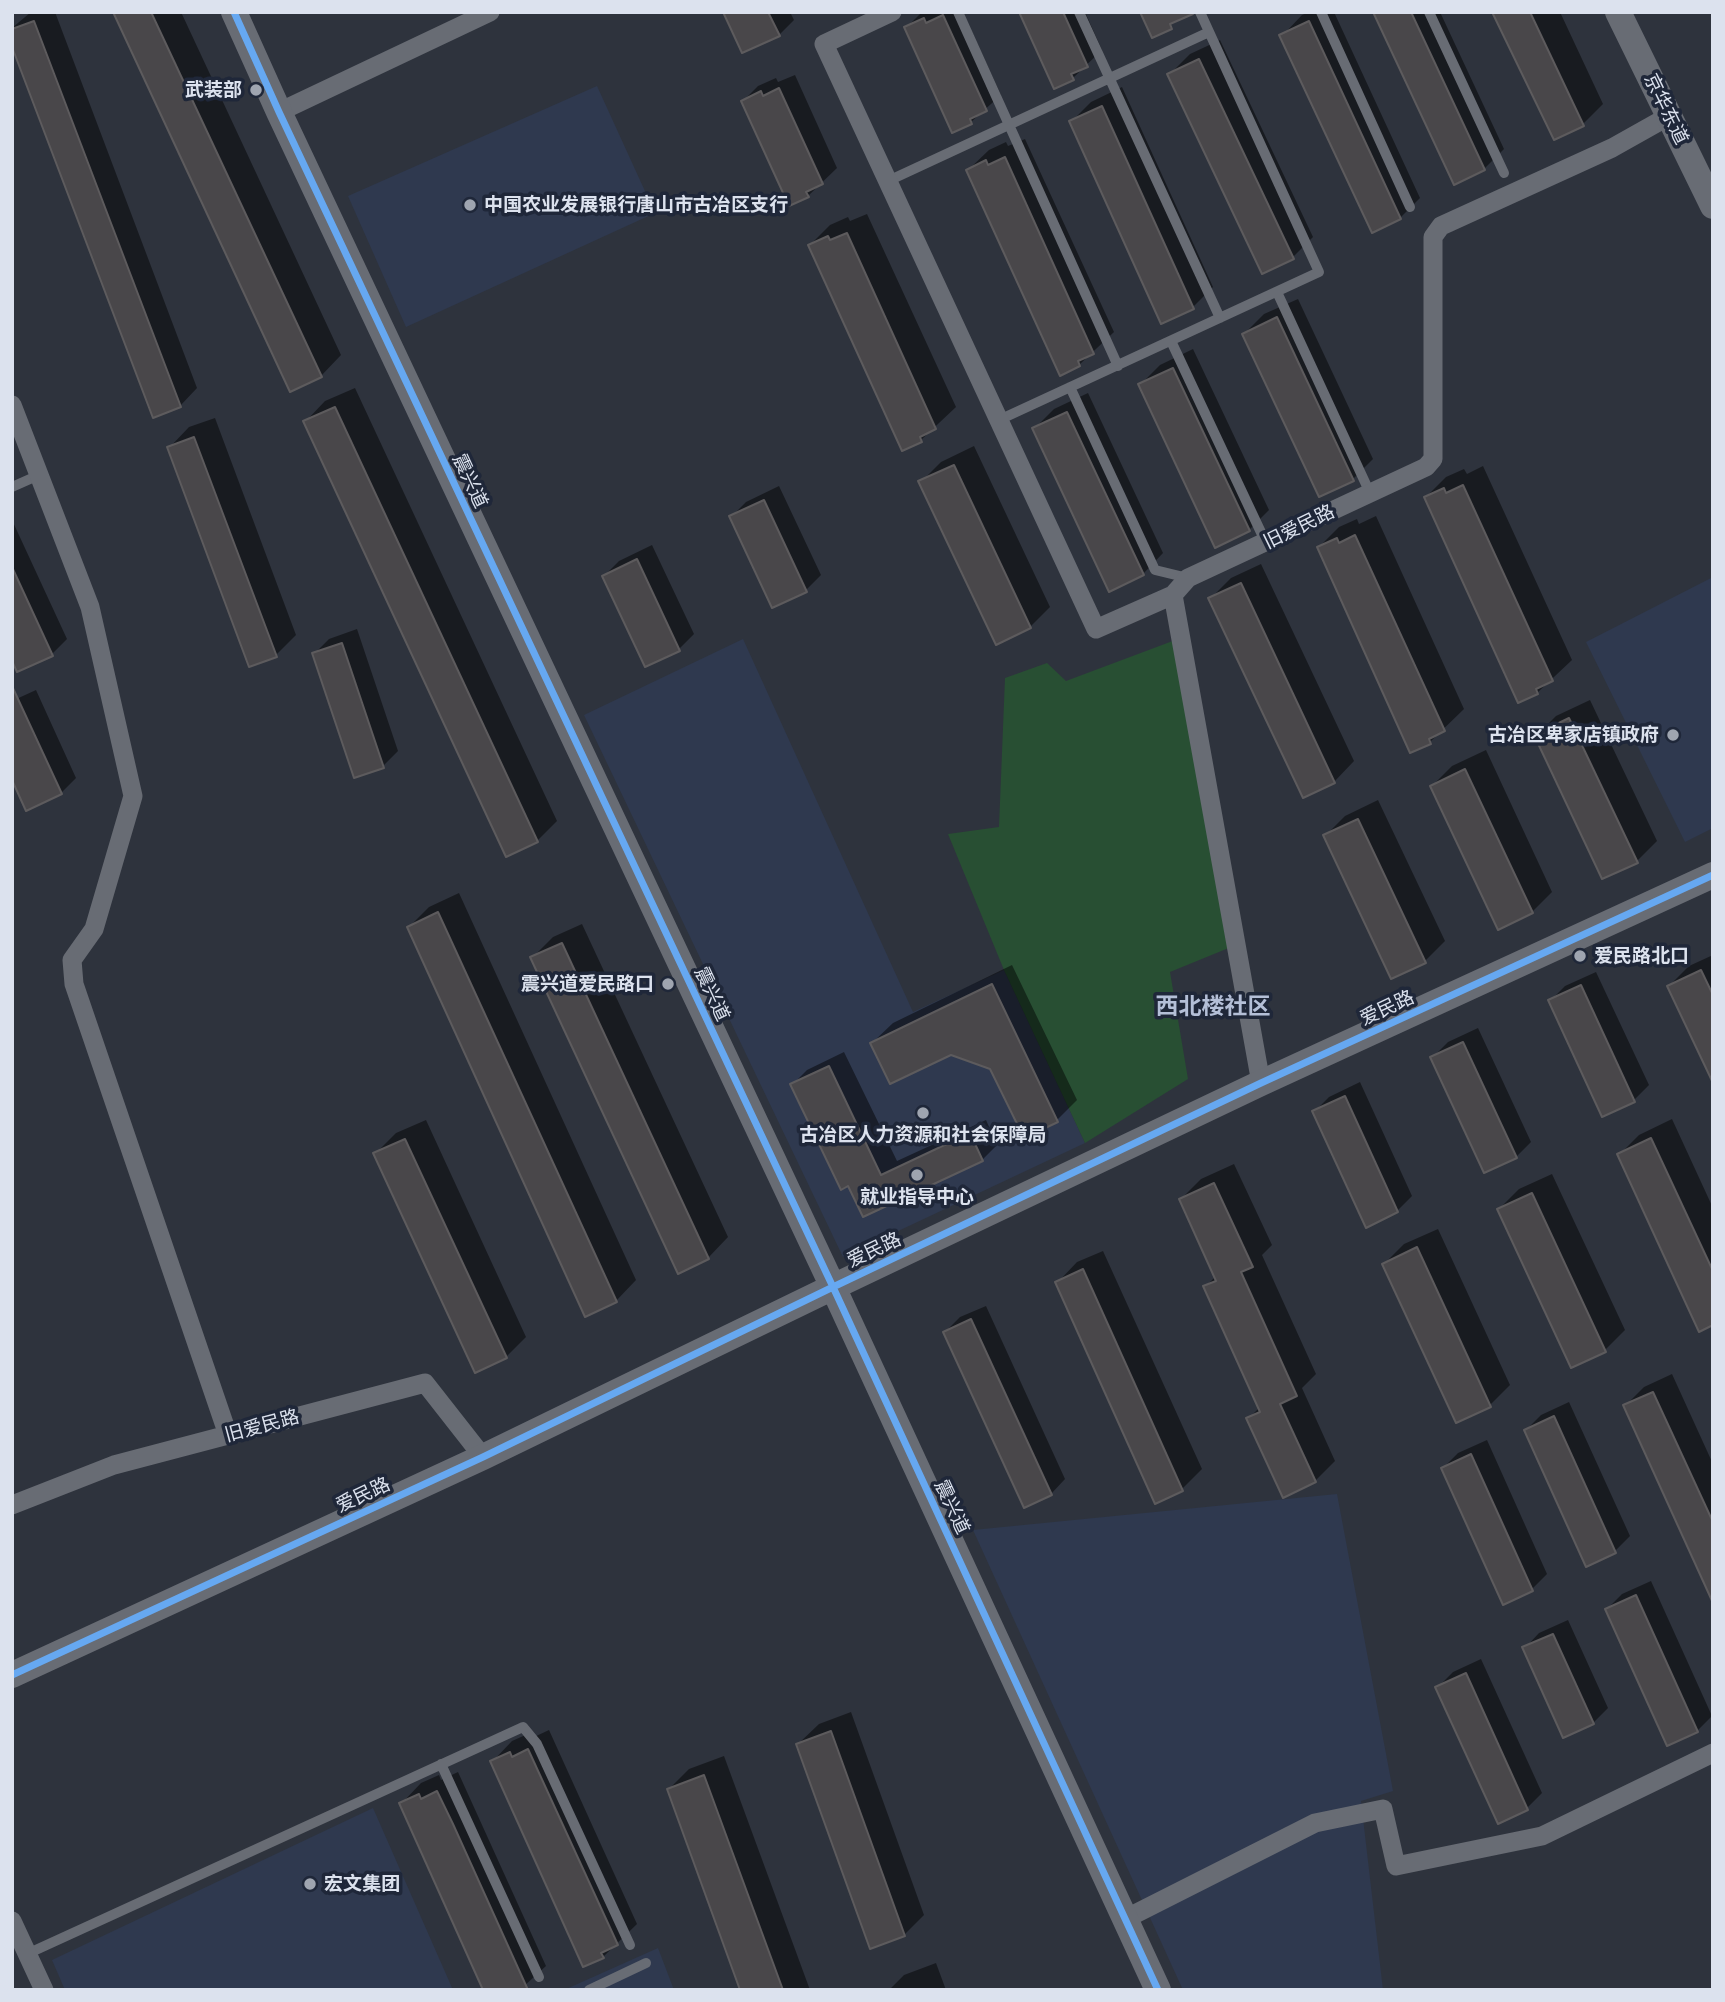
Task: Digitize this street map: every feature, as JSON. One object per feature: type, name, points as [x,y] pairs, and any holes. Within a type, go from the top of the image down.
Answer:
[{"type":"street","name":"震兴道","points":[[234,12],[833,1287],[1158,1990]]},
{"type":"street","points":[[279,112],[490,12]]},
{"type":"street","points":[[892,12],[824,44],[1096,629],[1173,595],[1261,1083]]},
{"type":"street","name":"京华东道","points":[[1618,12],[1713,206]]},
{"type":"street","name":"旧爱民路","points":[[1173,595],[1188,578],[1426,467],[1433,458],[1433,237],[1441,226],[1612,148],[1669,116]]},
{"type":"street","points":[[12,405],[90,607],[133,796],[94,929],[72,960],[74,984],[228,1435]]},
{"type":"street","name":"爱民路","points":[[12,1675],[482,1457],[1261,1083],[1713,875]]},
{"type":"street","name":"旧爱民路","points":[[12,1506],[114,1465],[425,1383],[482,1457]]},
{"type":"street","points":[[1125,1919],[1315,1823],[1383,1809],[1396,1866],[1542,1836],[1713,1754]]},
{"type":"street","points":[[12,1922],[44,1990]]},
{"type":"lane","points":[[958,12],[1118,366]]},
{"type":"lane","points":[[1079,12],[1220,318]]},
{"type":"lane","points":[[999,420],[1319,272],[1200,12]]},
{"type":"lane","points":[[1321,12],[1409,207]]},
{"type":"lane","points":[[1429,12],[1504,173]]},
{"type":"lane","points":[[888,181],[1209,32]]},
{"type":"lane","points":[[1277,292],[1370,493]]},
{"type":"lane","points":[[1171,341],[1266,543]]},
{"type":"lane","points":[[1070,387],[1155,570],[1188,578]]},
{"type":"lane","points":[[12,487],[39,475]]},
{"type":"lane","points":[[27,1954],[523,1727],[537,1744],[631,1945]]},
{"type":"lane","points":[[441,1765],[539,1977]]},
{"type":"lane","points":[[589,1990],[646,1963]]},
{"type":"shaded area","points":[[597,86],[655,213],[406,327],[348,196]]},
{"type":"shaded area","name":"古冶区卑家店镇政府","points":[[1713,577],[1713,828],[1685,842],[1586,642]]},
{"type":"shaded area","points":[[743,639],[913,1012],[1004,970],[1085,1143],[843,1257],[584,715]]},
{"type":"shaded area","points":[[1337,1494],[1393,1791],[1361,1801],[1383,1990],[1183,1990],[973,1530]]},
{"type":"shaded area","name":"宏文集团","points":[[373,1808],[453,1990],[65,1990],[52,1960]]},
{"type":"shaded area","points":[[658,1948],[674,1990],[564,1990]]},
{"type":"green space","points":[[1178,639],[1236,945],[1170,972],[1188,1079],[1085,1143],[1004,970],[948,834],[999,827],[1005,678],[1047,663],[1066,681]]},
{"type":"building","points":[[113,12],[151,12],[322,377],[290,392]]},
{"type":"building","points":[[723,12],[768,12],[780,36],[742,53]]},
{"type":"building","points":[[1019,12],[1063,12],[1088,67],[1071,74],[1074,80],[1054,89]]},
{"type":"building","points":[[1140,12],[1193,14],[1170,24],[1172,29],[1152,38]]},
{"type":"building","points":[[1373,12],[1411,12],[1485,170],[1454,185]]},
{"type":"building","points":[[1492,12],[1530,12],[1584,126],[1554,140]]},
{"type":"building","points":[[943,15],[987,111],[970,119],[972,124],[952,133],[904,27],[924,18],[926,23]]},
{"type":"building","points":[[34,21],[181,407],[153,418],[12,47],[12,29]]},
{"type":"building","points":[[1309,21],[1401,219],[1372,233],[1279,35]]},
{"type":"building","points":[[1199,59],[1294,259],[1262,274],[1167,74]]},
{"type":"building","points":[[779,88],[823,184],[806,192],[809,197],[789,206],[741,101],[761,91],[763,96]]},
{"type":"building","points":[[1102,106],[1194,309],[1161,324],[1069,121]]},
{"type":"building","points":[[1005,157],[1094,354],[1078,361],[1080,366],[1060,376],[966,170],[986,160],[988,165]]},
{"type":"building","points":[[847,233],[936,429],[920,437],[922,442],[902,451],[808,245],[828,236],[830,240]]},
{"type":"building","points":[[1277,317],[1354,481],[1319,497],[1242,334]]},
{"type":"building","points":[[1173,368],[1250,531],[1215,548],[1138,384]]},
{"type":"building","points":[[335,407],[538,842],[506,857],[303,421]]},
{"type":"building","points":[[1067,412],[1144,575],[1109,592],[1032,428]]},
{"type":"building","points":[[194,437],[277,657],[249,667],[167,447]]},
{"type":"building","points":[[954,465],[1031,628],[996,645],[918,481]]},
{"type":"building","points":[[1463,485],[1553,681],[1536,689],[1538,694],[1518,703],[1424,497],[1444,488],[1446,493]]},
{"type":"building","points":[[764,500],[807,592],[772,608],[729,516]]},
{"type":"building","points":[[1355,535],[1445,731],[1429,739],[1431,744],[1410,753],[1317,547],[1337,538],[1339,543]]},
{"type":"building","points":[[637,559],[680,651],[645,667],[602,576]]},
{"type":"building","points":[[12,567],[53,656],[17,672],[12,661]]},
{"type":"building","points":[[1241,583],[1335,783],[1303,798],[1208,598]]},
{"type":"building","points":[[342,643],[384,768],[354,778],[312,653]]},
{"type":"building","points":[[12,686],[62,794],[26,811],[12,780]]},
{"type":"building","points":[[1569,718],[1638,863],[1602,879],[1534,735]]},
{"type":"building","points":[[1465,769],[1533,913],[1498,930],[1430,786]]},
{"type":"building","points":[[1358,819],[1426,963],[1391,979],[1323,835]]},
{"type":"building","points":[[438,912],[617,1302],[585,1317],[407,927]]},
{"type":"building","points":[[562,943],[709,1259],[678,1274],[530,957]]},
{"type":"building","points":[[1701,970],[1713,995],[1713,1083],[1667,986]]},
{"type":"building","name":"古冶区人力资源和社会保障局","points":[[992,984],[1058,1122],[1024,1138],[990,1069],[951,1055],[890,1084],[870,1043]]},
{"type":"building","points":[[1581,985],[1635,1102],[1602,1117],[1548,1000]]},
{"type":"building","points":[[1463,1042],[1517,1158],[1484,1173],[1430,1057]]},
{"type":"building","points":[[829,1066],[881,1175],[970,1133],[983,1161],[863,1217],[848,1186],[841,1190],[790,1084]]},
{"type":"building","points":[[1345,1096],[1398,1212],[1366,1228],[1312,1111]]},
{"type":"building","points":[[1651,1138],[1713,1271],[1713,1325],[1699,1332],[1617,1154]]},
{"type":"building","points":[[405,1139],[507,1358],[475,1373],[373,1153]]},
{"type":"building","points":[[1214,1183],[1253,1267],[1241,1272],[1297,1396],[1280,1404],[1316,1482],[1283,1498],[1246,1418],[1260,1412],[1203,1286],[1216,1281],[1179,1199]]},
{"type":"building","points":[[1532,1193],[1606,1352],[1571,1368],[1497,1209]]},
{"type":"building","points":[[1417,1247],[1491,1407],[1456,1423],[1382,1264]]},
{"type":"building","points":[[1083,1269],[1183,1491],[1155,1504],[1055,1282]]},
{"type":"building","points":[[971,1319],[1052,1495],[1024,1508],[943,1332]]},
{"type":"building","points":[[1653,1392],[1713,1522],[1713,1603],[1623,1405]]},
{"type":"building","points":[[1554,1416],[1616,1553],[1586,1567],[1524,1430]]},
{"type":"building","points":[[1471,1454],[1533,1591],[1503,1605],[1441,1468]]},
{"type":"building","points":[[1636,1595],[1698,1732],[1667,1746],[1605,1609]]},
{"type":"building","points":[[1553,1634],[1594,1724],[1563,1738],[1522,1647]]},
{"type":"building","points":[[1466,1673],[1528,1810],[1498,1824],[1435,1687]]},
{"type":"building","points":[[831,1731],[905,1936],[870,1949],[796,1744]]},
{"type":"building","points":[[528,1749],[618,1945],[601,1953],[604,1958],[583,1967],[490,1761],[510,1752],[512,1757]]},
{"type":"building","points":[[704,1775],[783,1990],[740,1990],[667,1789]]},
{"type":"building","points":[[437,1791],[528,1990],[483,1990],[399,1803],[419,1794],[421,1799]]},
{"type":"cycle path","points":[[234,12],[833,1287],[1158,1990]]},
{"type":"cycle path","points":[[12,1675],[483,1457],[1261,1083],[1713,875]]},
{"type":"place","name":"武装部","points":[[256,90]]},
{"type":"place","name":"中国农业发展银行唐山市古冶区支行","points":[[470,205]]},
{"type":"place","name":"古冶区卑家店镇政府","points":[[1673,735]]},
{"type":"place","name":"爱民路北口","points":[[1580,956]]},
{"type":"place","name":"震兴道爱民路口","points":[[668,984]]},
{"type":"place","name":"古冶区人力资源和社会保障局","points":[[923,1113]]},
{"type":"place","name":"就业指导中心","points":[[917,1175]]},
{"type":"place","name":"宏文集团","points":[[310,1884]]},
{"type":"district","name":"西北楼社区","points":[[1213,1007]]}]
